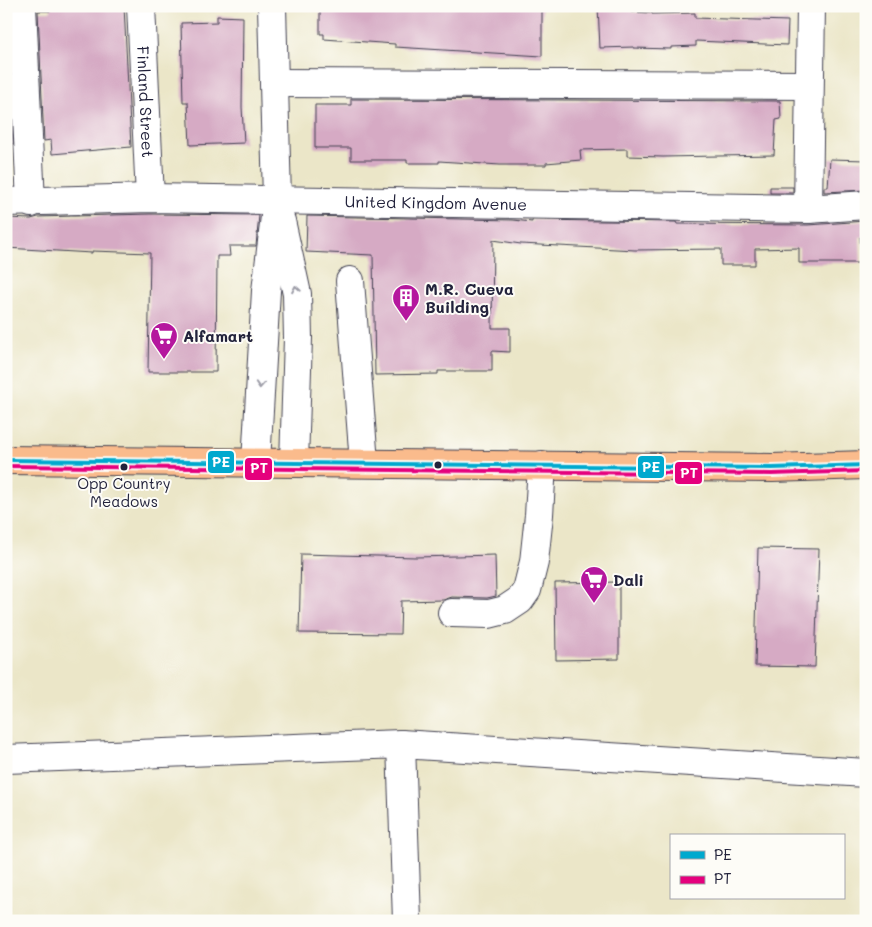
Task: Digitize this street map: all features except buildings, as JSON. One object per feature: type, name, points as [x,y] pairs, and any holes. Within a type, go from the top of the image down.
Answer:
[{"type":"main road","points":[[6,460],[772,468],[866,465]]},
{"type":"street","points":[[19,202],[22,6]]},
{"type":"street","name":"Finland Street","points":[[140,6],[150,198]]},
{"type":"street","points":[[256,462],[266,291],[277,200],[272,6]]},
{"type":"street","points":[[808,209],[811,6]]},
{"type":"street","points":[[274,83],[809,85]]},
{"type":"street","name":"United Kingdom Avenue","points":[[19,202],[150,198],[808,209],[866,205]]},
{"type":"street","points":[[277,200],[297,294],[298,338],[294,462]]},
{"type":"street","points":[[350,281],[364,463]]},
{"type":"street","points":[[452,612],[489,614],[506,610],[520,600],[527,590],[534,562],[542,465]]},
{"type":"street","points":[[6,759],[401,744],[866,773]]},
{"type":"street","points":[[401,744],[407,921]]},
{"type":"transit line","name":"PE","points":[[6,460],[772,468],[866,465]]},
{"type":"transit line","name":"PT","points":[[6,466],[772,474],[866,471]]},
{"type":"place","name":"M.R. Cueva Building","points":[[406,322]]},
{"type":"place","name":"Alfamart","points":[[164,360]]},
{"type":"place","name":"Opp Country Meadows","points":[[124,467]]},
{"type":"place","name":"Dali","points":[[594,604]]}]
